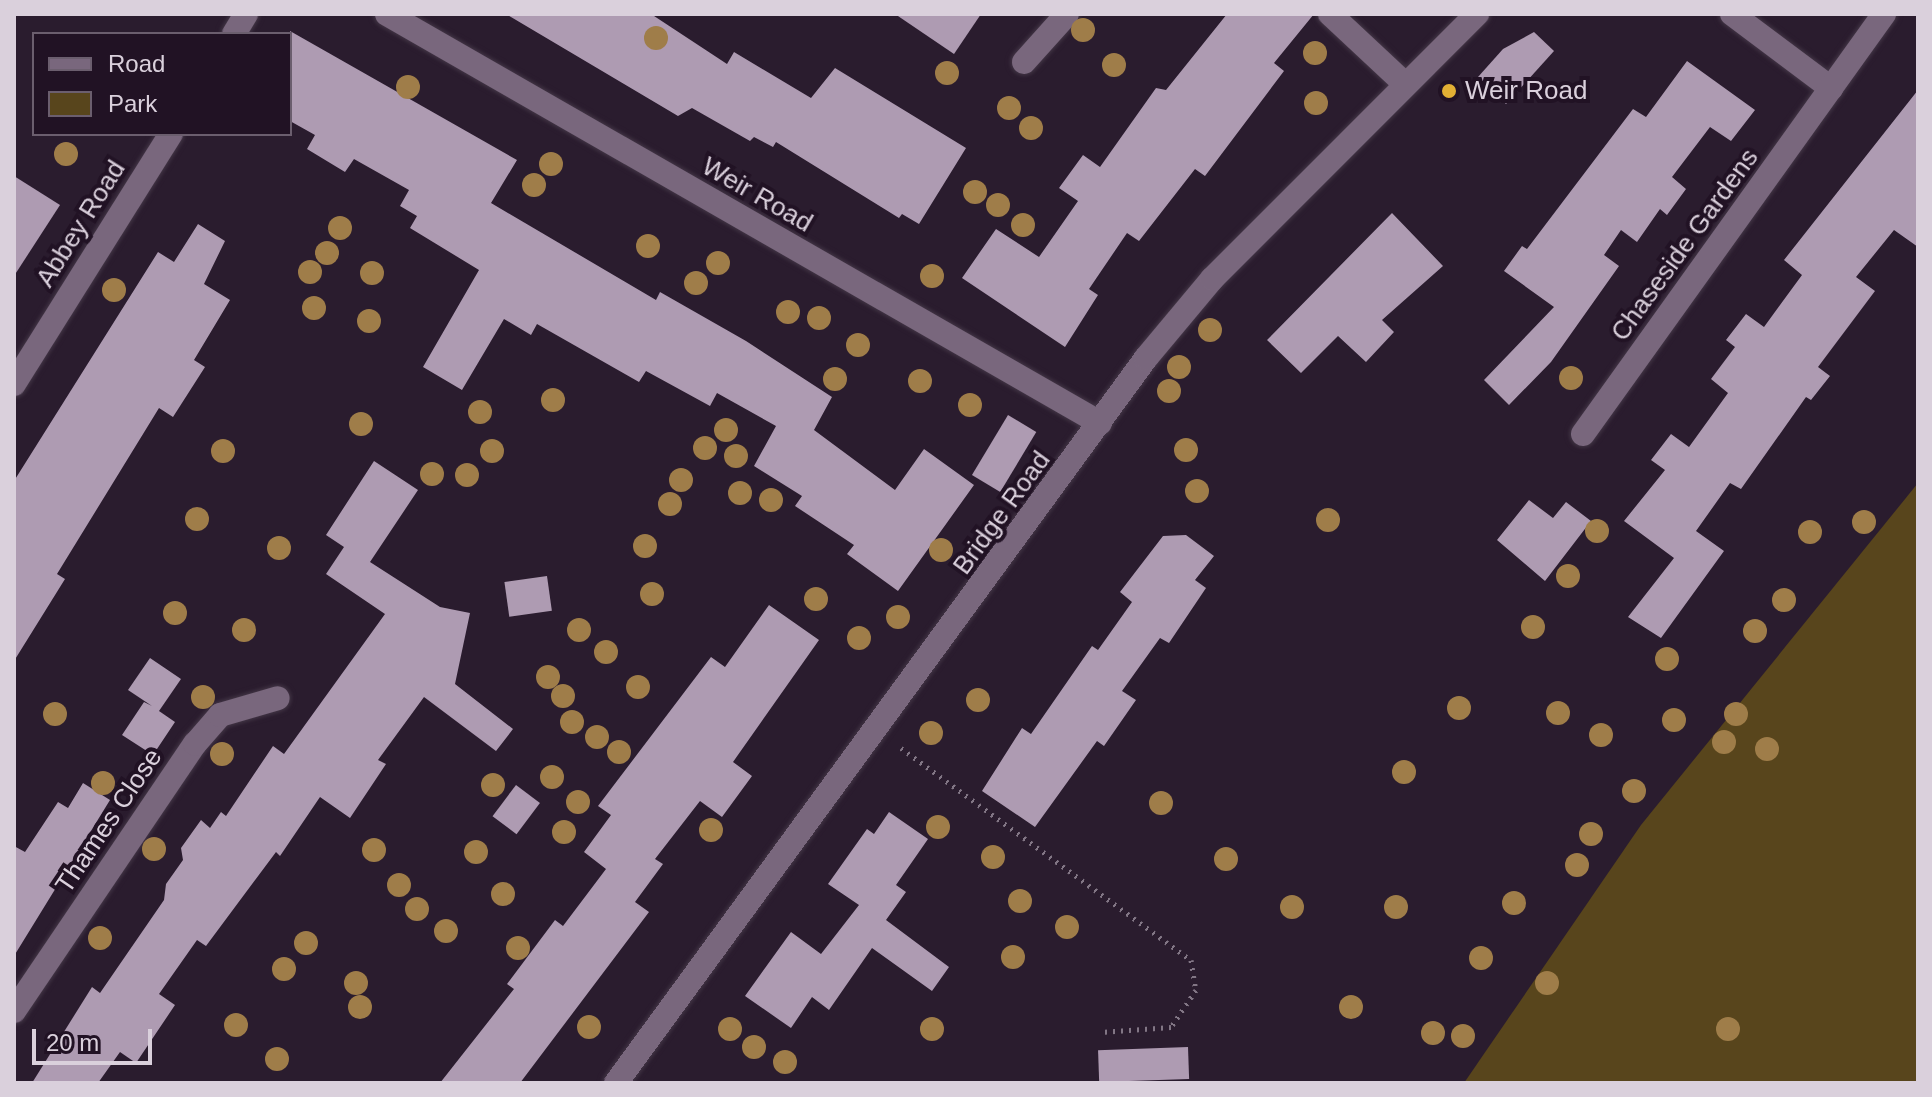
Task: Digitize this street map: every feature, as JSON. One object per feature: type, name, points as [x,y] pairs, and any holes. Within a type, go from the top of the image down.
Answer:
[{"type":"main road","points":[[235,32],[246,14]]},
{"type":"main road","name":"Weir Road","points":[[387,14],[1100,423]]},
{"type":"main road","points":[[1024,62],[1067,14]]},
{"type":"main road","points":[[1330,14],[1405,84]]},
{"type":"main road","name":"Bridge Road","points":[[616,1083],[878,731],[1100,423],[1212,279],[1477,14]]},
{"type":"main road","points":[[1732,14],[1831,88]]},
{"type":"main road","name":"Chaseside Gardens","points":[[1583,434],[1884,14]]},
{"type":"main road","name":"Abbey Road","points":[[14,384],[170,136]]},
{"type":"main road","name":"Thames Close","points":[[14,1011],[195,744],[220,715],[278,698]]},
{"type":"path","points":[[878,731],[1191,960],[1196,990],[1171,1027],[1101,1032]]},
{"type":"green space","points":[[1918,483],[1918,1083],[1464,1083],[1641,825]]},
{"type":"building","points":[[506,14],[651,14],[727,64],[734,52],[811,98],[835,68],[966,148],[919,224],[902,214],[899,218],[776,142],[773,147],[754,137],[750,141],[692,108],[678,116]]},
{"type":"building","points":[[895,14],[981,14],[954,54]]},
{"type":"building","points":[[1227,14],[1314,14],[1274,63],[1284,71],[1205,176],[1195,169],[1139,241],[1127,233],[1089,289],[1098,295],[1065,347],[962,278],[996,229],[1039,257],[1078,201],[1059,188],[1083,155],[1100,167],[1156,88],[1166,90]]},
{"type":"building","points":[[292,32],[517,160],[491,203],[656,300],[660,292],[746,341],[832,397],[814,430],[895,490],[924,449],[974,485],[898,591],[847,554],[854,545],[795,506],[802,496],[754,466],[776,426],[717,393],[710,406],[646,371],[639,382],[537,324],[531,335],[504,319],[462,390],[423,367],[479,270],[410,228],[417,216],[400,206],[409,190],[354,159],[345,172],[307,149],[315,135],[292,122]]},
{"type":"building","points":[[1534,32],[1554,51],[1506,104],[1478,77],[1503,49]]},
{"type":"building","points":[[1687,61],[1755,110],[1731,141],[1710,127],[1672,177],[1686,189],[1667,215],[1660,209],[1637,242],[1621,230],[1604,255],[1619,266],[1551,362],[1509,405],[1484,380],[1554,307],[1504,271],[1522,246],[1527,249],[1633,109],[1646,117]]},
{"type":"building","points":[[1918,90],[1918,247],[1894,230],[1856,277],[1875,291],[1818,367],[1830,376],[1811,400],[1806,397],[1741,489],[1730,483],[1696,531],[1724,551],[1661,638],[1628,617],[1674,558],[1624,521],[1665,470],[1651,460],[1671,434],[1689,447],[1728,393],[1711,379],[1735,347],[1726,340],[1746,314],[1764,327],[1802,275],[1784,260]]},
{"type":"building","points":[[14,176],[60,205],[14,276]]},
{"type":"building","points":[[1392,213],[1443,266],[1382,320],[1394,332],[1366,362],[1338,336],[1301,373],[1267,340]]},
{"type":"building","points":[[198,224],[225,241],[204,284],[230,300],[194,360],[205,367],[173,417],[159,408],[57,574],[65,579],[14,661],[14,481],[158,252],[174,262]]},
{"type":"building","points":[[1008,415],[1036,432],[1000,492],[972,475]]},
{"type":"building","points":[[374,461],[418,490],[370,562],[440,607],[470,613],[455,684],[513,729],[496,751],[424,697],[378,760],[386,764],[350,818],[320,797],[280,856],[276,852],[206,946],[197,940],[159,994],[175,1005],[136,1063],[120,1052],[98,1083],[32,1083],[92,987],[100,993],[164,900],[166,884],[183,860],[181,848],[201,820],[210,828],[221,812],[226,816],[273,746],[284,754],[385,614],[326,574],[344,547],[326,535]]},
{"type":"building","points":[[1529,500],[1553,518],[1566,502],[1591,521],[1545,581],[1497,540]]},
{"type":"building","points":[[1186,535],[1214,556],[1195,580],[1206,588],[1169,643],[1160,638],[1122,691],[1136,700],[1104,746],[1097,741],[1035,827],[982,791],[1022,728],[1031,734],[1092,646],[1098,650],[1132,602],[1120,592],[1163,536]]},
{"type":"building","points":[[547,576],[552,611],[509,617],[504,582]]},
{"type":"building","points":[[769,605],[819,640],[733,762],[752,776],[722,817],[700,801],[655,859],[663,864],[635,902],[649,912],[520,1083],[440,1083],[514,989],[507,984],[555,920],[563,926],[606,869],[584,852],[611,815],[598,806],[711,657],[725,667]]},
{"type":"building","points":[[150,658],[181,679],[159,711],[175,722],[153,755],[122,735],[144,702],[152,706],[128,690]]},
{"type":"building","points":[[83,783],[110,800],[14,956],[14,846],[25,852],[58,802],[68,808]]},
{"type":"building","points":[[516,785],[540,803],[516,834],[493,816]]},
{"type":"building","points":[[889,812],[928,839],[896,885],[906,892],[886,920],[949,967],[932,991],[872,948],[829,1010],[812,997],[791,1028],[745,996],[791,932],[821,954],[859,905],[828,884],[867,829],[874,834]]},
{"type":"building","points":[[1188,1047],[1189,1079],[1099,1082],[1098,1050]]},
{"type":"place","name":"Weir Road","points":[[1449,91]]}]
